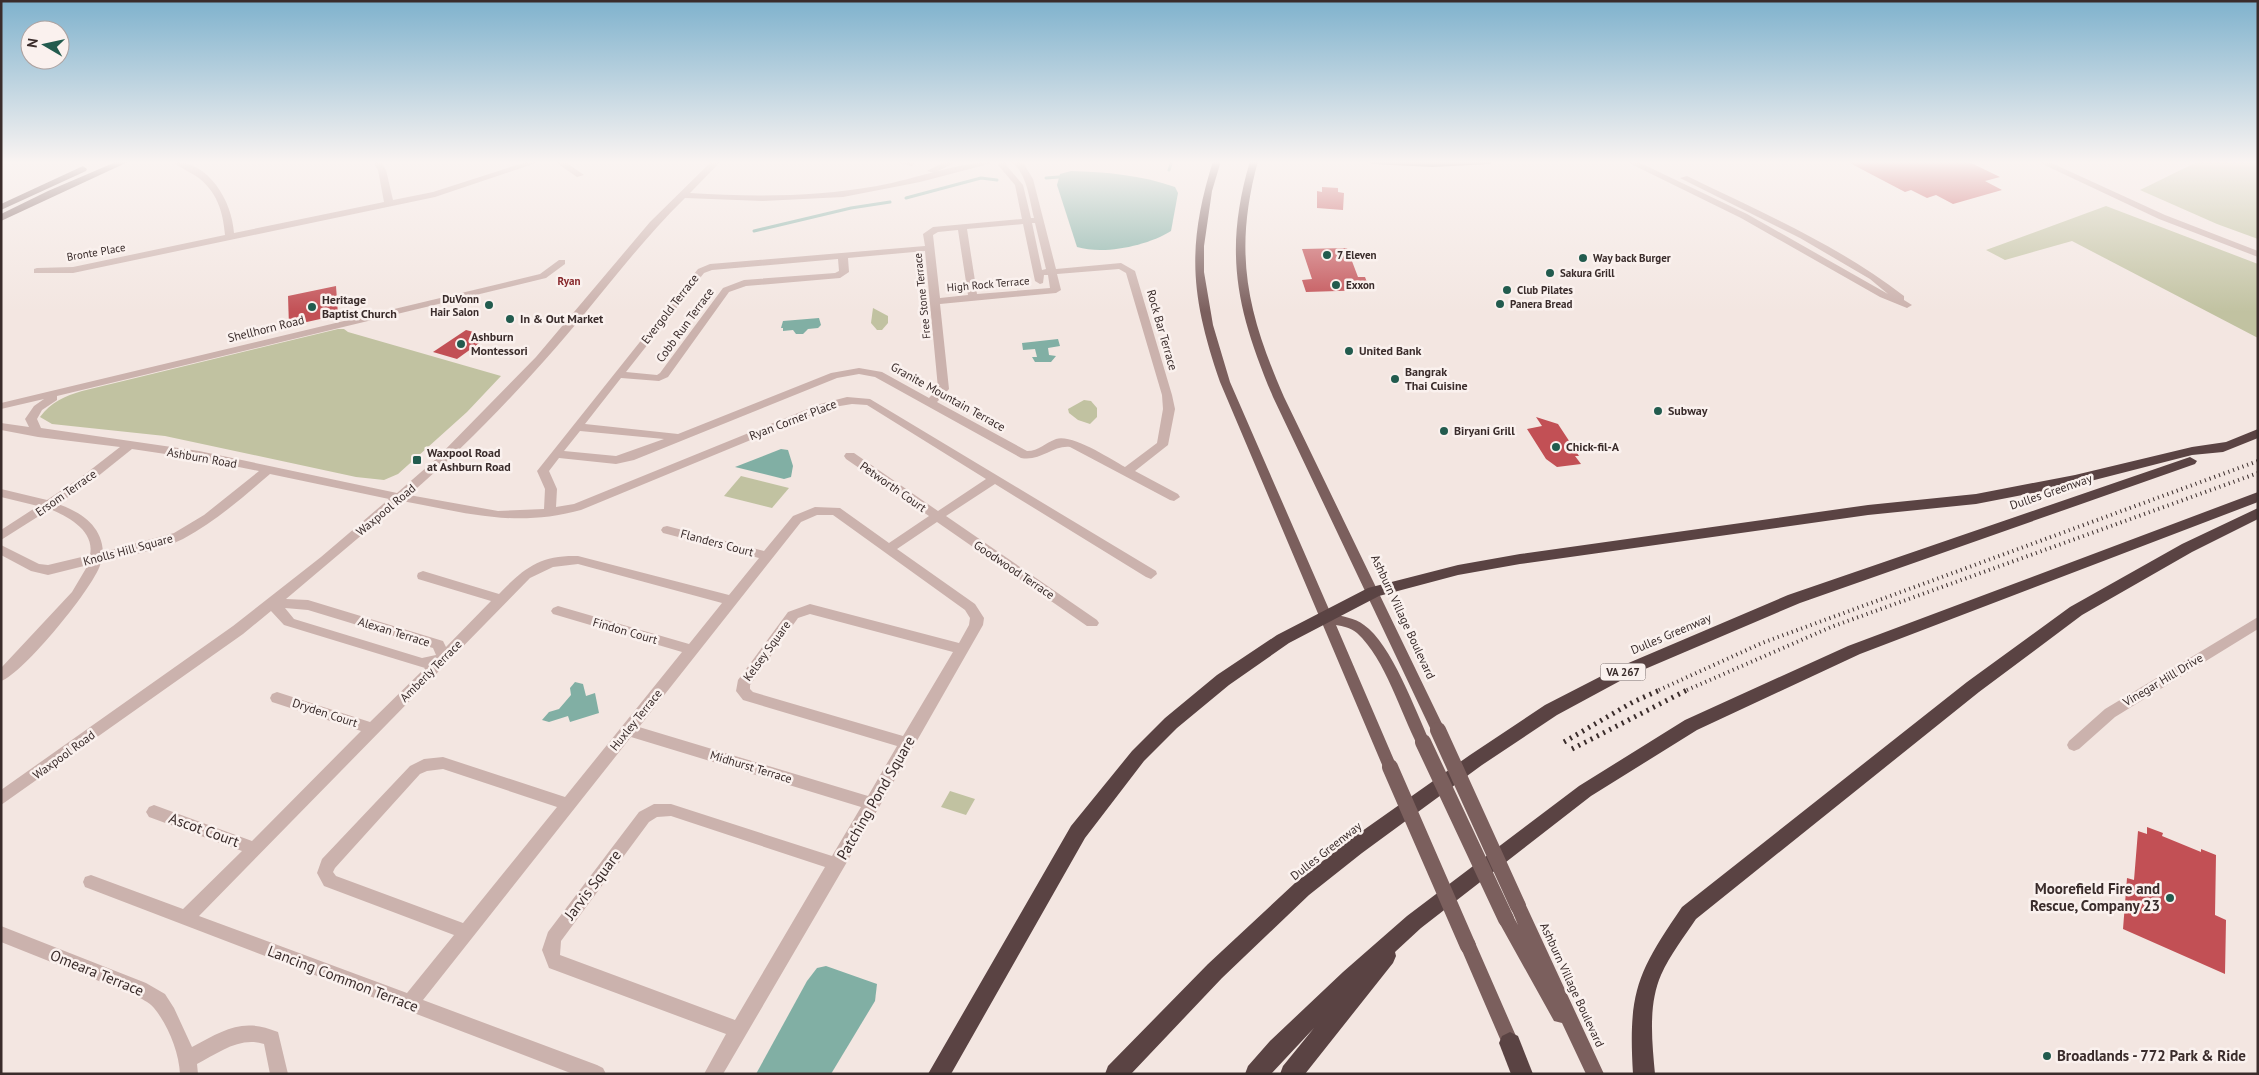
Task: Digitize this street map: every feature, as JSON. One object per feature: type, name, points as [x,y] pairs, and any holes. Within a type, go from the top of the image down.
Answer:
[{"type":"highway","name":"Dulles Greenway","points":[[1116,1074],[1215,971],[1302,889],[1355,847],[1476,760],[1551,710],[1625,671],[1794,599],[2232,445],[2258,433]]},
{"type":"highway","points":[[939,1074],[1078,832],[1114,785],[1171,723],[1204,694],[1283,640],[1374,592],[1458,570],[1520,558],[1868,510],[1976,499],[2075,480],[2192,451],[2232,445]]},
{"type":"highway","points":[[1256,1074],[1350,979],[1414,922],[1585,791],[1691,725],[1854,650],[2258,497]]},
{"type":"highway","points":[[1644,1074],[1641,1027],[1647,986],[1663,950],[1689,913],[1973,686],[2076,611],[2188,548],[2258,513]]},
{"type":"highway","points":[[1292,1074],[1414,922]]},
{"type":"highway","points":[[1510,1043],[1524,1074]]},
{"type":"main road","points":[[1,218],[15,211]]},
{"type":"main road","points":[[1203,211],[1198,246],[1205,320],[1225,382],[1325,618],[1510,1043]]},
{"type":"main road","name":"Ashburn Village Boulevard","points":[[1242,211],[1239,239],[1240,272],[1249,315],[1261,353],[1276,389],[1438,730],[1512,913]]},
{"type":"main road","points":[[1325,618],[1345,622],[1361,629],[1374,644],[1594,1074]]},
{"type":"street","points":[[227,211],[230,220],[230,238]]},
{"type":"street","name":"Bronte Place","points":[[37,271],[73,270],[355,211]]},
{"type":"street","name":"Waxpool Road","points":[[1,799],[207,652],[272,603],[402,496],[446,457],[487,416],[564,331],[623,258],[668,211]]},
{"type":"street","name":"High Rock Terrace","points":[[1024,211],[1042,291]]},
{"type":"street","name":"High Rock Terrace","points":[[935,301],[1056,290],[1036,211]]},
{"type":"street","points":[[1734,211],[1883,295],[1907,305],[1873,277],[1810,240],[1755,211]]},
{"type":"street","points":[[2149,211],[2258,254]]},
{"type":"street","name":"Free Stone Terrace","points":[[930,402],[944,389],[928,234],[931,231],[962,227],[1038,220]]},
{"type":"street","points":[[962,227],[973,298]]},
{"type":"street","name":"Evergold Terrace","points":[[550,513],[551,489],[543,472],[701,271],[710,267],[930,248]]},
{"type":"street","name":"Cobb Run Terrace","points":[[619,375],[659,378],[664,375],[726,290],[732,286],[744,283],[837,276],[844,272],[843,256]]},
{"type":"street","name":"Shellhorn Road","points":[[1,406],[544,276],[562,262]]},
{"type":"street","name":"Rock Bar Terrace","points":[[1038,273],[1121,266],[1130,271],[1167,395],[1168,409],[1162,444],[1126,472]]},
{"type":"street","name":"Granite Mountain Terrace","points":[[556,454],[616,460],[630,457],[835,375],[859,372],[878,374],[1025,455],[1033,456],[1059,442],[1066,442],[1174,497]]},
{"type":"street","points":[[38,433],[31,419],[33,414],[47,400],[61,393]]},
{"type":"street","name":"Ryan Corner Place","points":[[402,496],[498,515],[518,516],[550,513],[577,507],[824,406],[844,400],[870,402],[1151,574]]},
{"type":"street","name":"Ashburn Road","points":[[1,426],[200,456],[402,496]]},
{"type":"street","points":[[577,427],[679,437]]},
{"type":"street","name":"Ersom Terrace","points":[[1,536],[88,478],[128,446]]},
{"type":"street","name":"Petworth Court","points":[[850,456],[937,517]]},
{"type":"street","name":"Knolls Hill Square","points":[[1,549],[44,570],[55,569],[166,540],[189,530],[208,518],[268,470]]},
{"type":"street","points":[[888,549],[994,479]]},
{"type":"street","points":[[1,493],[76,516],[86,524],[94,539],[96,558],[86,582],[73,601],[1,676]]},
{"type":"street","name":"Huxley Terrace","points":[[410,1004],[797,519],[811,512],[822,510],[841,513],[888,549]]},
{"type":"street","name":"Goodwood Terrace","points":[[937,517],[1092,623]]},
{"type":"street","name":"Flanders Court","points":[[667,530],[767,556]]},
{"type":"street","name":"Patching Pond Square","points":[[713,1074],[873,804],[976,625],[974,612],[888,549]]},
{"type":"street","name":"Amberly Terrace","points":[[185,919],[525,575],[537,568],[567,559],[578,560],[732,601]]},
{"type":"street","points":[[422,576],[501,599]]},
{"type":"street","name":"Alexan Terrace","points":[[272,603],[308,605],[438,645],[444,658],[422,663],[289,622],[272,603]]},
{"type":"street","name":"Kelsey Square","points":[[908,743],[748,696],[743,691],[743,684],[793,615],[810,609],[963,649]]},
{"type":"street","name":"Findon Court","points":[[558,612],[692,650]]},
{"type":"street","name":"Vinegar Hill Drive","points":[[2074,745],[2110,713],[2258,622]]},
{"type":"street","name":"Dryden Court","points":[[277,698],[373,729]]},
{"type":"street","name":"Midhurst Terrace","points":[[628,730],[873,804]]},
{"type":"street","points":[[467,932],[330,881],[325,873],[328,864],[415,770],[424,765],[442,763],[569,805]]},
{"type":"street","name":"Jarvis Square","points":[[740,1031],[555,962],[550,955],[550,946],[554,937],[644,817],[654,811],[671,810],[837,864]]},
{"type":"street","name":"Ascot Court","points":[[154,812],[255,849]]},
{"type":"street","name":"Lancing Common Terrace","points":[[91,882],[597,1074]]},
{"type":"street","name":"Omeara Terrace","points":[[1,934],[140,989],[159,1000],[168,1014],[188,1066],[234,1036],[248,1032],[262,1032],[272,1038],[279,1074]]},
{"type":"green space","points":[[2092,211],[2120,211],[2258,264],[2258,338],[2072,241],[2005,260],[1986,250]]},
{"type":"green space","points":[[2188,211],[2258,211],[2258,239]]},
{"type":"green space","points":[[873,308],[888,316],[888,323],[882,330],[877,330],[871,323]]},
{"type":"green space","points":[[344,329],[348,332],[501,376],[467,412],[398,474],[384,480],[356,477],[165,436],[52,424],[40,417],[59,400],[82,391]]},
{"type":"green space","points":[[1084,400],[1091,401],[1097,408],[1097,417],[1090,424],[1078,420],[1069,413],[1068,409]]},
{"type":"green space","points":[[741,476],[789,488],[772,508],[724,496]]},
{"type":"green space","points":[[950,791],[975,799],[966,815],[941,807]]},
{"type":"water","points":[[1065,211],[1175,211],[1171,231],[1150,241],[1125,248],[1100,250],[1077,247]]},
{"type":"water","points":[[819,318],[821,325],[818,328],[808,329],[803,334],[796,334],[793,330],[783,331],[783,328],[781,328],[783,321]]},
{"type":"water","points":[[1058,339],[1060,346],[1048,348],[1049,355],[1056,356],[1051,362],[1035,362],[1032,357],[1037,357],[1035,349],[1023,350],[1022,343]]},
{"type":"water","points":[[781,449],[788,450],[793,466],[791,477],[784,479],[735,467]]},
{"type":"water","points":[[575,682],[583,684],[586,696],[595,693],[599,713],[570,722],[568,716],[549,722],[542,720],[549,712],[559,709],[571,695],[570,688]]},
{"type":"water","points":[[826,966],[877,984],[875,1001],[831,1074],[756,1074],[807,981],[817,968]]},
{"type":"building","points":[[1347,248],[1358,277],[1365,277],[1370,290],[1306,292],[1302,280],[1312,279],[1302,249]]},
{"type":"building","name":"Heritage Baptist Church","points":[[336,286],[338,315],[289,326],[288,296]]},
{"type":"building","name":"Ashburn Montessori","points":[[466,330],[489,336],[457,359],[433,352]]},
{"type":"building","name":"Chick-fil-A","points":[[1536,417],[1558,424],[1579,456],[1575,456],[1581,464],[1557,467],[1546,459],[1527,429],[1542,426]]},
{"type":"building","name":"Moorefield Fire and Rescue, Company 23","points":[[2147,827],[2163,833],[2162,836],[2201,852],[2201,849],[2216,855],[2215,915],[2226,920],[2225,974],[2123,929],[2127,878],[2134,880],[2138,831],[2147,834]]},
{"type":"waterway","points":[[754,231],[838,211]]},
{"type":"railway","points":[[1659,690],[1762,643],[2258,461]]},
{"type":"railway","points":[[1687,690],[1831,627],[2258,473]]},
{"type":"railway","points":[[1564,742],[1633,702],[1662,689]]},
{"type":"railway","points":[[1572,749],[1687,690]]},
{"type":"place","name":"7 Eleven","points":[[1327,255]]},
{"type":"place","name":"Way back Burger","points":[[1583,258]]},
{"type":"place","name":"Sakura Grill","points":[[1550,273]]},
{"type":"place","name":"Exxon","points":[[1336,285]]},
{"type":"place","name":"Club Pilates","points":[[1507,290]]},
{"type":"place","name":"Panera Bread","points":[[1500,304]]},
{"type":"place","name":"DuVonn Hair Salon","points":[[489,305]]},
{"type":"place","name":"Heritage Baptist Church","points":[[312,307]]},
{"type":"place","name":"In & Out Market","points":[[510,319]]},
{"type":"place","name":"Ashburn Montessori","points":[[461,344]]},
{"type":"place","name":"United Bank","points":[[1349,351]]},
{"type":"place","name":"Bangrak Thai Cuisine","points":[[1395,379]]},
{"type":"place","name":"Subway","points":[[1658,411]]},
{"type":"place","name":"Biryani Grill","points":[[1444,431]]},
{"type":"place","name":"Chick-fil-A","points":[[1556,447]]},
{"type":"place","name":"Waxpool Road at Ashburn Road","points":[[417,460]]},
{"type":"place","name":"Moorefield Fire and Rescue, Company 23","points":[[2170,898]]},
{"type":"place","name":"Broadlands - 772 Park & Ride","points":[[2047,1056]]},
{"type":"district","name":"Ryan","points":[[569,281]]}]
